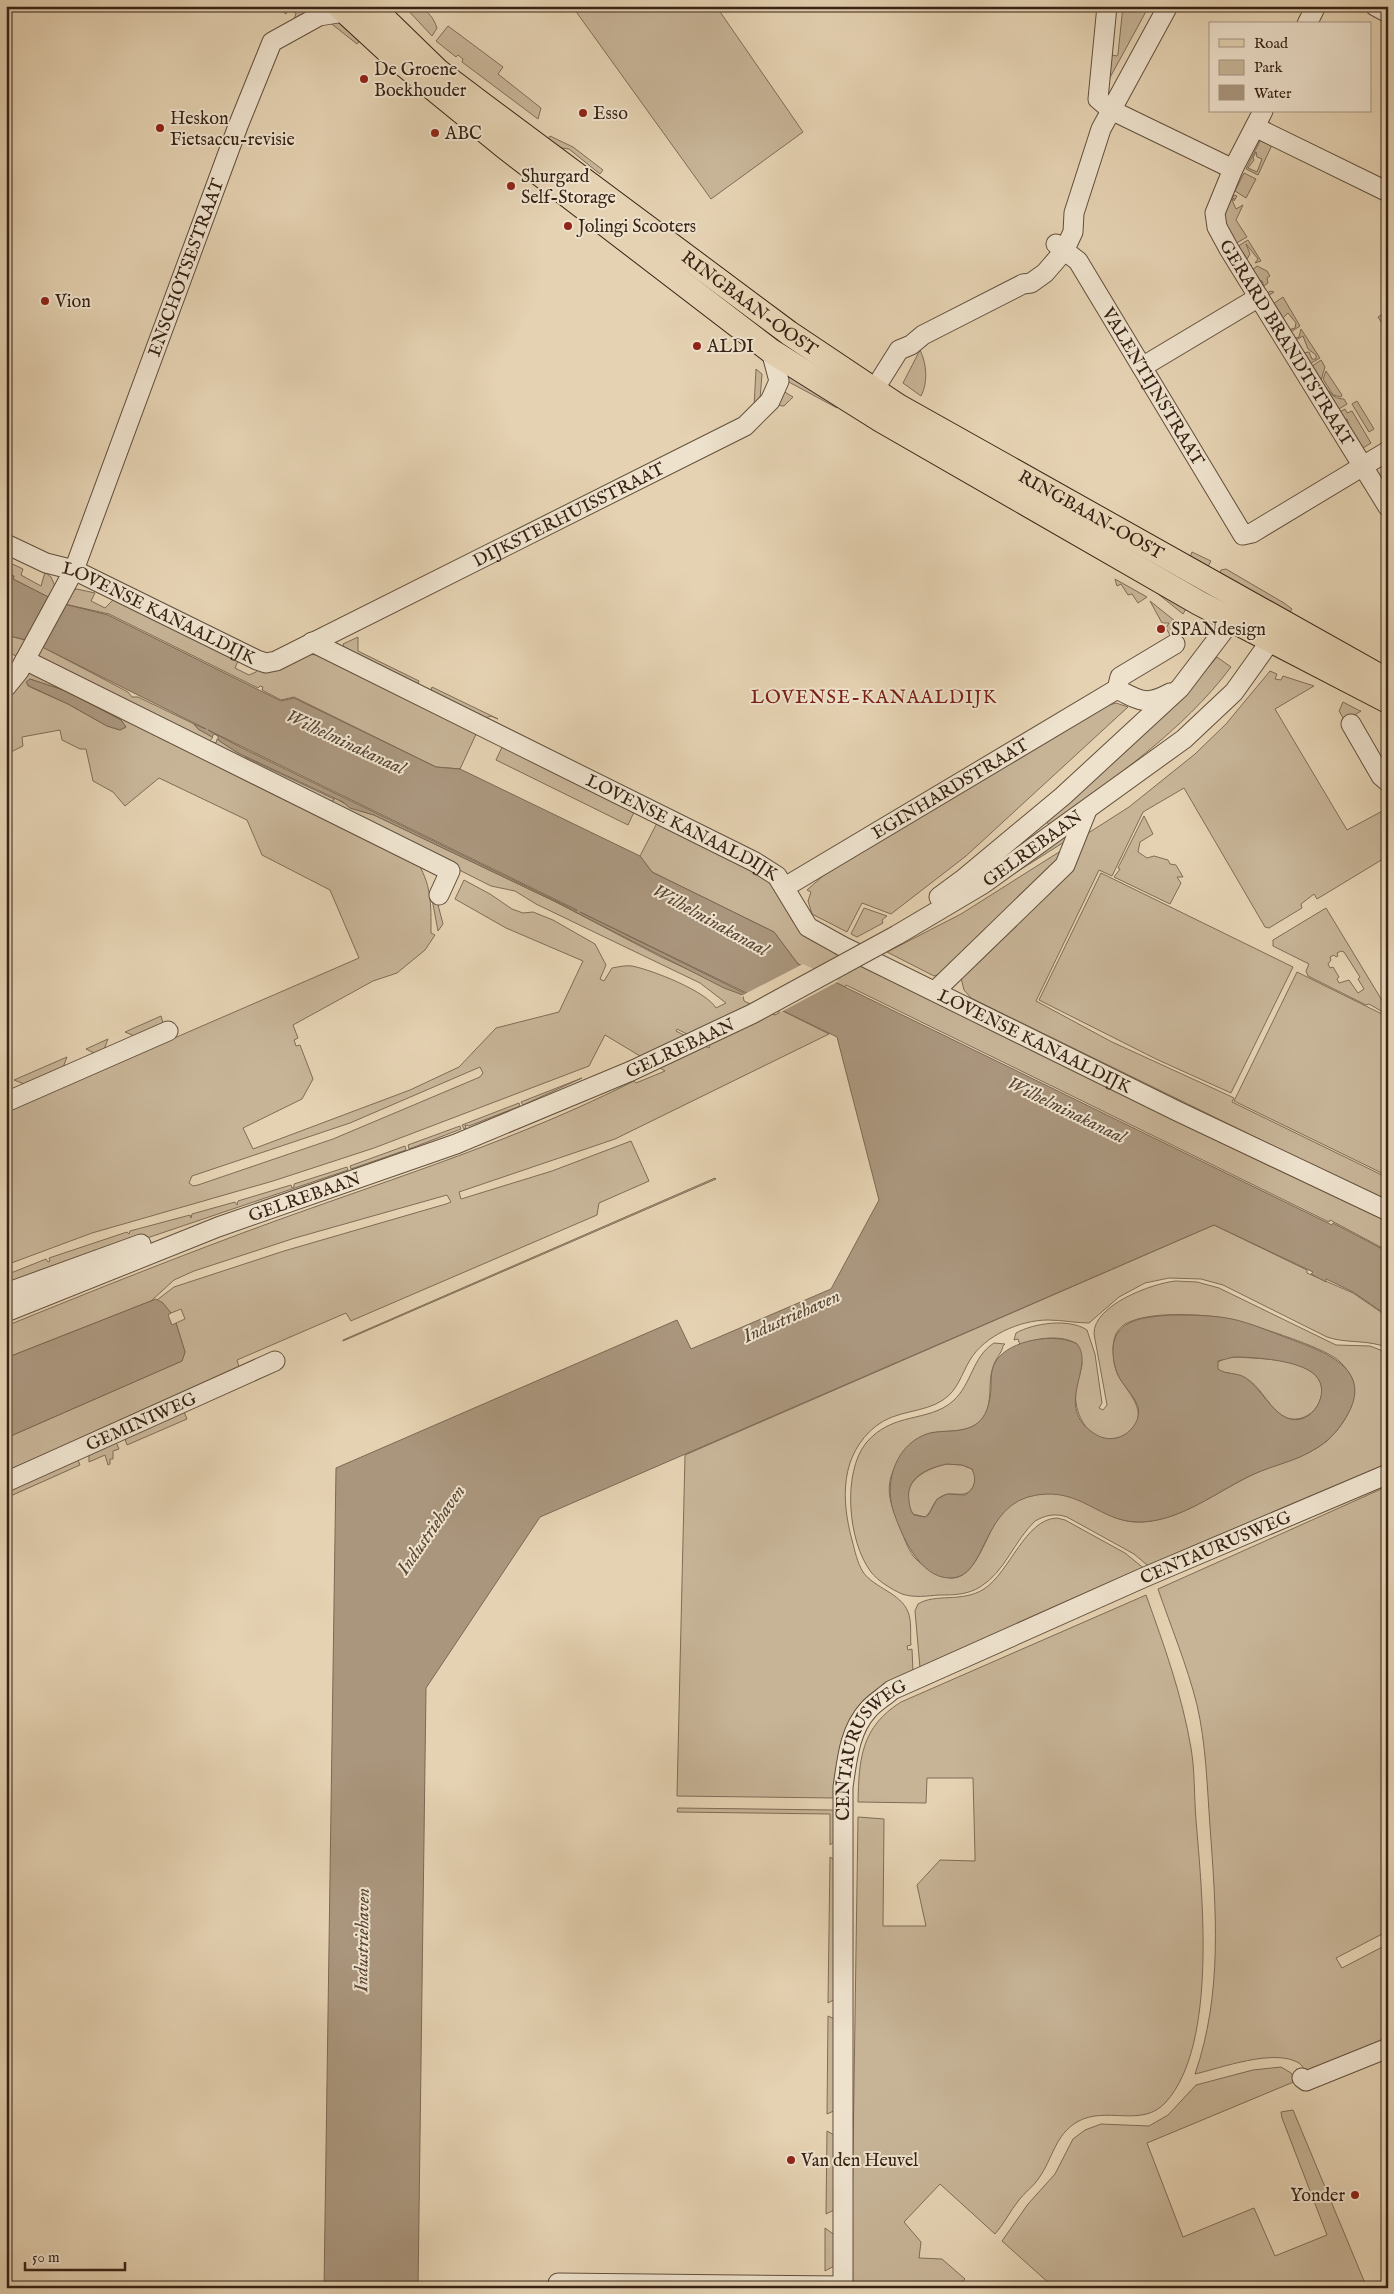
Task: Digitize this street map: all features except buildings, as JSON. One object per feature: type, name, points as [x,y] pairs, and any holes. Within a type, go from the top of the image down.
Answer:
[{"type":"main road","name":"RINGBAAN-OOST","points":[[370,6],[438,71],[789,334],[874,403],[1231,621],[1388,702]]},
{"type":"main road","name":"RINGBAAN-OOST","points":[[342,9],[385,48],[505,146],[771,351],[874,403],[1211,581],[1261,611],[1388,681]]},
{"type":"street","points":[[1107,6],[1098,99],[1111,110],[1233,169],[1259,119],[1388,192]]},
{"type":"street","points":[[874,403],[908,358],[911,345],[923,335],[1023,284],[1073,232],[1074,213],[1096,141],[1168,6]]},
{"type":"street","points":[[1308,22],[1316,6]]},
{"type":"street","points":[[1375,6],[1388,13]]},
{"type":"street","name":"ENSCHOTSESTRAAT","points":[[6,687],[74,570],[238,126],[272,42],[320,16],[342,9]]},
{"type":"street","name":"GERARD BRANDTSTRAAT","points":[[1233,169],[1217,208],[1215,218],[1229,249],[1388,507]]},
{"type":"street","name":"VALENTIJNSTRAAT","points":[[1060,247],[1078,261],[1243,534],[1252,533],[1363,467]]},
{"type":"street","points":[[1142,367],[1259,297]]},
{"type":"street","name":"DIJKSTERHUISSTRAAT","points":[[312,642],[745,426],[770,401],[779,381],[771,351]]},
{"type":"street","points":[[1363,467],[1388,451]]},
{"type":"street","name":"LOVENSE KANAALDIJK","points":[[6,544],[46,563],[74,570],[266,663],[276,661],[312,642],[756,862],[777,876],[808,927],[842,946],[936,990],[1177,1111],[1388,1211]]},
{"type":"street","points":[[1231,621],[1261,611],[1271,640]]},
{"type":"street","name":"GELREBAAN","points":[[893,933],[962,880],[1063,796],[1180,688],[1231,621]]},
{"type":"street","name":"GELREBAAN","points":[[6,1312],[218,1227],[456,1144],[752,1014],[983,884],[1088,810],[1184,739],[1234,692],[1271,640]]},
{"type":"street","name":"EGINHARDSTRAAT","points":[[784,887],[1117,689],[1120,677],[1176,644]]},
{"type":"street","points":[[21,659],[450,871],[439,895]]},
{"type":"street","points":[[1117,689],[1141,701],[1155,701],[1180,688]]},
{"type":"street","points":[[1351,724],[1382,776],[1388,782]]},
{"type":"street","points":[[936,990],[1065,865],[1088,810]]},
{"type":"street","points":[[6,1102],[168,1031]]},
{"type":"street","name":"GELREBAAN","points":[[6,1293],[99,1259],[416,1151],[626,1069]]},
{"type":"street","name":"GEMINIWEG","points":[[6,1482],[275,1361]]},
{"type":"street","name":"CENTAURUSWEG","points":[[843,2287],[843,1787],[847,1755],[857,1726],[868,1710],[892,1690],[1145,1578],[1388,1474]]},
{"type":"street","points":[[1302,2078],[1306,2081],[1388,2048]]},
{"type":"street","points":[[558,2283],[843,2287]]},
{"type":"green space","points":[[285,6],[301,6],[310,16],[293,23],[296,13],[288,10],[286,14],[283,12]]},
{"type":"green space","points":[[404,6],[421,8],[432,17],[437,28],[432,36]]},
{"type":"green space","points":[[572,6],[716,6],[803,132],[711,199]]},
{"type":"green space","points":[[1123,6],[1149,6],[1107,83],[1111,55],[1117,56],[1118,54]]},
{"type":"green space","points":[[328,21],[341,23],[360,40],[357,44]]},
{"type":"green space","points":[[448,26],[503,67],[498,74],[541,108],[538,119],[462,62],[463,59],[458,55],[456,57],[436,41]]},
{"type":"green space","points":[[550,136],[573,147],[603,170],[600,174],[569,149],[555,147],[547,140]]},
{"type":"green space","points":[[1261,139],[1272,145],[1258,175],[1246,169]],"holes":[[[1256,152],[1257,157],[1262,159],[1257,172],[1248,168],[1254,160]]]},
{"type":"green space","points":[[1244,173],[1256,179],[1246,198],[1235,191]]},
{"type":"green space","points":[[1234,195],[1237,196],[1234,201],[1234,198],[1232,200],[1236,209],[1243,205],[1236,220],[1247,237],[1233,245],[1223,226],[1221,211],[1222,205],[1227,207]]},
{"type":"green space","points":[[1248,240],[1261,261],[1255,263],[1258,259],[1246,244],[1250,254],[1247,259],[1242,251],[1240,252],[1244,261],[1247,261],[1252,266],[1247,269],[1235,248]]},
{"type":"green space","points":[[1257,266],[1267,271],[1270,276],[1267,278],[1268,283],[1264,286],[1262,281],[1256,279],[1252,270]]},
{"type":"green space","points":[[1256,280],[1267,294],[1270,291],[1274,292],[1265,298]]},
{"type":"green space","points":[[1283,297],[1300,326],[1289,333],[1270,306]],"holes":[[[1288,313],[1296,323],[1295,328],[1288,330],[1281,320]]]},
{"type":"green space","points":[[1388,311],[1388,332],[1378,317]]},
{"type":"green space","points":[[1301,329],[1320,358],[1306,366],[1293,335],[1296,338],[1299,337]],"holes":[[[1303,336],[1308,349],[1316,355],[1316,359],[1312,359],[1309,352],[1302,353],[1295,339]]]},
{"type":"green space","points":[[920,350],[926,373],[925,385],[921,396],[903,383]]},
{"type":"green space","points":[[1321,360],[1325,367],[1321,380],[1331,394],[1336,398],[1344,399],[1347,404],[1334,412],[1308,369]]},
{"type":"green space","points":[[756,369],[762,374],[760,399],[754,407]]},
{"type":"green space","points":[[786,370],[840,404],[837,408],[787,381]]},
{"type":"green space","points":[[1326,371],[1342,395],[1341,397],[1333,395],[1323,379]]},
{"type":"green space","points":[[783,391],[793,397],[784,406],[775,405]]},
{"type":"green space","points":[[1357,401],[1374,429],[1369,432],[1352,404]]},
{"type":"green space","points":[[1345,409],[1347,413],[1352,411],[1371,443],[1358,451],[1347,419],[1342,420],[1338,413]]},
{"type":"green space","points":[[1192,552],[1211,561],[1206,570],[1190,557]]},
{"type":"green space","points":[[6,561],[23,569],[21,575],[41,586],[45,572],[51,577],[55,586],[50,598],[13,579],[14,576],[6,572]]},
{"type":"green space","points":[[1226,569],[1284,603],[1292,609],[1288,615],[1218,576],[1221,570]]},
{"type":"green space","points":[[1115,579],[1147,597],[1138,603],[1132,594],[1128,595],[1121,584],[1117,586]]},
{"type":"green space","points":[[77,589],[95,593],[91,601],[105,608],[115,598],[239,659],[235,668],[249,675],[256,672],[258,668],[304,654],[319,655],[477,732],[460,769],[436,767],[294,697],[281,700],[262,690],[263,687],[260,686],[258,688],[109,614],[60,603],[71,591]]},
{"type":"green space","points":[[1152,589],[1187,607],[1183,614]]},
{"type":"green space","points":[[1150,601],[1180,625],[1175,636],[1171,637],[1166,628],[1169,623],[1162,623]]},
{"type":"green space","points":[[6,635],[29,641],[22,657],[6,653]]},
{"type":"green space","points":[[358,637],[358,651],[419,681],[417,686],[345,650],[343,644]]},
{"type":"green space","points":[[39,645],[128,692],[132,697],[138,697],[194,724],[198,729],[213,737],[210,741],[216,743],[217,739],[238,753],[246,755],[245,757],[334,799],[332,802],[335,798],[354,809],[374,815],[556,902],[659,956],[743,995],[744,1001],[775,1015],[779,1013],[779,1009],[829,1034],[615,1139],[459,1192],[461,1199],[552,1171],[631,1141],[649,1181],[599,1203],[597,1215],[351,1321],[346,1313],[237,1360],[240,1370],[6,1471],[6,1438],[182,1361],[185,1352],[176,1323],[185,1319],[181,1309],[171,1313],[157,1300],[174,1287],[284,1251],[451,1202],[447,1195],[295,1238],[194,1271],[174,1280],[151,1301],[6,1358],[6,1326],[210,1245],[503,1139],[591,1102],[634,1081],[636,1083],[665,1071],[605,1035],[589,1066],[374,1148],[273,1181],[92,1233],[6,1265],[6,1111],[359,958],[330,890],[262,855],[247,820],[159,778],[125,806],[113,792],[93,781],[86,749],[80,749],[62,740],[60,730],[22,737],[23,746],[11,752],[6,746],[6,699],[27,674],[34,672],[415,858],[421,868],[428,886],[431,933],[435,935],[425,950],[397,973],[373,981],[293,1025],[298,1038],[294,1040],[296,1046],[300,1045],[313,1079],[302,1099],[243,1128],[253,1149],[410,1090],[459,1067],[496,1028],[559,1012],[583,961],[506,928],[455,899],[464,880],[512,909],[523,913],[533,912],[553,920],[595,944],[606,965],[600,979],[604,981],[612,968],[632,966],[690,988],[710,1001],[716,1008],[726,1003],[700,983],[536,904],[515,891],[491,886],[36,657]],"holes":[[[30,679],[66,691],[121,720],[126,727],[120,730],[107,726],[68,704],[30,687],[27,685]],[[677,1029],[710,1046],[709,1048],[676,1031]],[[480,1067],[483,1073],[480,1077],[333,1139],[198,1185],[193,1186],[189,1183],[192,1176],[350,1123]]]},
{"type":"green space","points":[[1217,657],[1231,667],[1191,712],[1146,752],[1049,825],[1046,821],[1180,701]]},
{"type":"green space","points":[[1270,671],[1277,674],[1275,679],[1281,680],[1283,676],[1314,686],[1275,709],[1347,830],[1388,808],[1388,856],[1317,899],[1314,894],[1301,904],[1302,908],[1269,928],[1265,927],[1184,788],[1143,812],[1112,876],[1099,870],[1036,1001],[1112,1042],[1230,1096],[1234,1098],[1232,1102],[1388,1178],[1388,1202],[971,998],[964,990],[961,978],[1082,837],[1129,807],[1195,754],[1226,724]]},
{"type":"green space","points":[[432,687],[498,719],[491,716],[483,719],[430,693]]},
{"type":"green space","points":[[1343,702],[1361,711],[1345,721],[1339,711]]},
{"type":"green space","points":[[1105,703],[1106,706],[1116,703],[1128,707],[966,856],[891,914],[862,903],[847,932],[812,914],[808,901],[811,892],[807,890],[824,875]]},
{"type":"green space","points":[[503,745],[635,810],[628,825],[496,760]]},
{"type":"green space","points":[[1144,816],[1153,834],[1140,842],[1138,852],[1147,858],[1154,856],[1168,860],[1170,864],[1176,865],[1183,877],[1177,877],[1181,883],[1170,904],[1114,877],[1120,869],[1118,868]]},
{"type":"green space","points":[[658,821],[750,866],[763,875],[777,892],[793,922],[800,929],[799,932],[875,966],[874,969],[1217,1137],[1219,1134],[1227,1138],[1226,1141],[1388,1220],[1388,1251],[1330,1220],[1329,1222],[846,985],[845,987],[798,964],[774,932],[652,872],[640,856]]},
{"type":"green space","points":[[1066,833],[1069,839],[958,909]]},
{"type":"green space","points":[[1067,847],[1067,852],[941,974],[934,976],[887,952],[961,914]]},
{"type":"green space","points":[[1101,873],[1293,967],[1231,1093],[1156,1059],[1039,1000]]},
{"type":"green space","points":[[432,899],[437,901],[443,924],[438,931]]},
{"type":"green space","points":[[864,908],[887,916],[882,920],[883,923],[857,937],[851,934]]},
{"type":"green space","points":[[1326,908],[1383,1002],[1388,1005],[1388,1015],[1369,1004],[1366,1005],[1308,976],[1306,971],[1309,964],[1273,946],[1273,940]],"holes":[[[1344,952],[1360,977],[1358,979],[1364,989],[1358,993],[1349,980],[1339,983],[1337,979],[1339,977],[1333,967],[1330,968],[1328,964],[1331,960],[1330,957],[1334,955],[1336,957],[1338,956],[1337,953]]]},
{"type":"green space","points":[[1297,972],[1388,1017],[1388,1176],[1234,1101]]},
{"type":"green space","points":[[161,1016],[164,1026],[137,1037],[125,1032]]},
{"type":"green space","points":[[108,1039],[103,1052],[98,1055],[86,1049]]},
{"type":"green space","points":[[67,1057],[62,1070],[27,1085],[14,1080]]},
{"type":"green space","points":[[582,1078],[523,1105],[521,1102]]},
{"type":"green space","points":[[519,1103],[520,1106],[469,1126],[465,1125],[466,1128],[464,1129],[462,1125]]},
{"type":"green space","points":[[460,1126],[461,1129],[409,1149],[408,1145]]},
{"type":"green space","points":[[405,1146],[406,1150],[351,1169],[350,1166]]},
{"type":"green space","points":[[347,1167],[348,1170],[79,1261],[6,1288],[6,1275],[46,1259],[48,1262],[50,1261],[49,1258],[127,1232],[129,1234],[130,1231],[190,1215],[191,1218],[192,1214],[235,1202],[237,1205],[238,1201],[291,1185],[292,1188],[294,1184]]},
{"type":"green space","points":[[716,1179],[343,1341],[343,1340]]},
{"type":"green space","points":[[1214,1225],[1307,1270],[1307,1273],[1353,1293],[1388,1317],[1388,1348],[1373,1343],[1327,1337],[1223,1285],[1201,1279],[1169,1278],[1145,1283],[1119,1297],[1089,1323],[1053,1320],[1037,1321],[1015,1326],[993,1337],[976,1351],[956,1387],[948,1396],[935,1404],[892,1417],[876,1426],[864,1438],[850,1464],[845,1494],[848,1525],[856,1556],[863,1572],[868,1578],[894,1595],[905,1605],[910,1624],[911,1645],[907,1646],[908,1650],[912,1649],[913,1672],[863,1703],[855,1712],[844,1734],[834,1798],[677,1796],[685,1455]]},
{"type":"green space","points":[[1176,1281],[1197,1282],[1219,1288],[1336,1345],[1370,1346],[1388,1353],[1388,1469],[1153,1570],[1134,1554],[1067,1517],[1055,1515],[1035,1521],[989,1581],[970,1592],[921,1596],[902,1594],[881,1582],[871,1572],[863,1559],[853,1526],[851,1489],[853,1472],[858,1456],[866,1443],[887,1426],[933,1412],[953,1401],[964,1387],[976,1363],[994,1343],[1005,1344],[991,1373],[988,1407],[982,1419],[970,1428],[932,1433],[917,1439],[908,1447],[895,1466],[890,1483],[890,1499],[912,1554],[927,1568],[950,1578],[961,1576],[970,1569],[978,1558],[998,1518],[1005,1509],[1022,1498],[1041,1493],[1055,1493],[1076,1498],[1125,1521],[1152,1521],[1182,1512],[1254,1474],[1310,1452],[1327,1441],[1348,1414],[1354,1395],[1354,1385],[1348,1371],[1338,1360],[1329,1354],[1266,1330],[1224,1318],[1201,1315],[1160,1315],[1125,1324],[1119,1329],[1115,1337],[1113,1347],[1114,1360],[1117,1373],[1135,1402],[1138,1417],[1135,1425],[1129,1432],[1120,1437],[1110,1439],[1094,1434],[1088,1429],[1079,1415],[1076,1390],[1082,1364],[1077,1344],[1056,1338],[1034,1340],[1020,1345],[1018,1339],[1014,1340],[1016,1333],[1042,1324],[1071,1324],[1087,1330],[1095,1354],[1102,1403],[1099,1408],[1103,1410],[1107,1405],[1094,1334],[1096,1323],[1113,1305],[1126,1297],[1153,1286]]},
{"type":"green space","points":[[1226,1358],[1276,1360],[1304,1367],[1312,1372],[1322,1387],[1319,1403],[1308,1415],[1291,1419],[1285,1417],[1274,1408],[1250,1381],[1239,1376],[1221,1372],[1216,1367],[1216,1363]]},
{"type":"green space","points":[[184,1412],[187,1419],[127,1445],[124,1436]]},
{"type":"green space","points":[[116,1442],[119,1449],[113,1451],[113,1459],[110,1459],[110,1464],[108,1465],[105,1455],[89,1462],[89,1451]]},
{"type":"green space","points":[[73,1458],[78,1460],[80,1465],[6,1498],[6,1486]]},
{"type":"green space","points":[[947,1464],[962,1465],[972,1469],[975,1479],[971,1490],[964,1494],[947,1494],[942,1496],[936,1501],[925,1517],[913,1514],[908,1495],[914,1480],[929,1470]]},
{"type":"green space","points":[[1388,1486],[1388,1931],[1336,1958],[1342,1968],[1388,1944],[1388,2043],[1308,2076],[1299,2063],[1288,2059],[1276,2058],[1262,2058],[1195,2074],[1204,2044],[1214,1982],[1214,1889],[1207,1780],[1197,1705],[1184,1661],[1158,1589]]},
{"type":"green space","points":[[1057,1518],[1065,1520],[1125,1553],[1146,1570],[920,1668],[915,1611],[918,1604],[932,1599],[967,1596],[984,1589],[1002,1571],[1027,1536],[1036,1527],[1046,1521]]},
{"type":"green space","points":[[1146,1595],[1178,1689],[1193,1766],[1203,1926],[1203,1967],[1200,2007],[1193,2044],[1182,2076],[1166,2102],[1156,2110],[1135,2116],[1088,2117],[1070,2127],[1059,2140],[1035,2184],[1019,2200],[995,2234],[940,2184],[904,2222],[921,2242],[919,2258],[942,2259],[965,2279],[957,2288],[851,2288],[858,1817],[884,1819],[883,1926],[926,1926],[917,1885],[940,1860],[975,1861],[973,1778],[927,1778],[926,1803],[858,1802],[861,1758],[870,1733],[888,1712],[901,1702]]},
{"type":"green space","points":[[678,1808],[833,1810],[841,1816],[841,1836],[830,1845],[830,1814],[677,1812]]},
{"type":"green space","points":[[830,1857],[841,1864],[839,1997],[828,2003]]},
{"type":"green space","points":[[828,2016],[839,2021],[838,2109],[827,2114]]},
{"type":"green space","points":[[1281,2067],[1291,2073],[1296,2081],[1147,2143],[1183,2237],[1254,2208],[1275,2256],[1327,2235],[1282,2118],[1281,2112],[1293,2110],[1367,2288],[1050,2288],[1050,2284],[1002,2241],[1028,2204],[1055,2174],[1073,2139],[1085,2130],[1101,2124],[1149,2126],[1168,2115],[1196,2085],[1253,2070]]},
{"type":"green space","points":[[827,2131],[836,2136],[836,2209],[826,2214]]},
{"type":"green space","points":[[825,2228],[836,2236],[836,2265],[825,2271]]},
{"type":"water","points":[[6,572],[14,576],[13,579],[60,603],[108,615],[281,701],[294,698],[436,767],[460,769],[640,856],[652,872],[774,932],[798,964],[1332,1225],[1333,1223],[1388,1252],[1388,1316],[1353,1292],[1326,1279],[1326,1282],[1311,1274],[1313,1272],[1214,1225],[540,1517],[426,1688],[418,2288],[324,2288],[336,1468],[677,1320],[691,1349],[831,1289],[879,1200],[837,1037],[580,912],[746,994],[743,995],[724,988],[556,902],[374,815],[350,808],[343,802],[238,753],[218,740],[218,736],[214,734],[212,737],[198,729],[194,724],[206,729],[30,641],[6,635]],"holes":[[[208,730],[577,910],[242,748]]]},
{"type":"water","points":[[30,679],[66,691],[121,720],[126,727],[120,730],[107,726],[68,704],[29,686],[26,682]]},
{"type":"water","points":[[156,1299],[163,1303],[171,1313],[168,1315],[172,1325],[176,1323],[185,1352],[182,1361],[6,1438],[6,1358]]},
{"type":"water","points":[[1171,1315],[1232,1319],[1305,1344],[1333,1358],[1352,1377],[1355,1389],[1352,1404],[1343,1422],[1327,1440],[1301,1457],[1254,1474],[1183,1512],[1168,1517],[1153,1521],[1137,1522],[1124,1520],[1066,1496],[1052,1494],[1037,1495],[1018,1501],[1005,1511],[994,1525],[972,1567],[962,1575],[950,1578],[939,1576],[929,1571],[920,1563],[901,1531],[893,1510],[891,1498],[892,1475],[901,1453],[909,1445],[930,1433],[963,1430],[978,1423],[985,1415],[989,1404],[993,1367],[996,1361],[1002,1354],[1022,1343],[1046,1339],[1068,1340],[1077,1344],[1081,1353],[1082,1364],[1075,1400],[1077,1412],[1083,1423],[1095,1434],[1102,1437],[1121,1437],[1135,1423],[1139,1411],[1136,1403],[1120,1379],[1114,1362],[1113,1349],[1115,1339],[1125,1325],[1133,1321],[1142,1318]],"holes":[[[1234,1357],[1276,1360],[1308,1370],[1320,1382],[1322,1390],[1317,1407],[1304,1418],[1296,1420],[1282,1415],[1271,1406],[1257,1388],[1246,1378],[1218,1369],[1218,1361]],[[947,1464],[962,1465],[972,1469],[975,1480],[973,1487],[965,1495],[947,1494],[937,1499],[929,1514],[925,1517],[914,1515],[909,1501],[909,1493],[914,1480],[932,1468]]]},
{"type":"pier","points":[[803,964],[839,981],[781,1012],[747,996],[739,997]]},
{"type":"place","name":"De Groene Boekhouder","points":[[364,79]]},
{"type":"place","name":"Esso","points":[[583,113]]},
{"type":"place","name":"Heskon Fietsaccu-revisie","points":[[160,128]]},
{"type":"place","name":"ABC","points":[[435,133]]},
{"type":"place","name":"Shurgard Self-Storage","points":[[511,186]]},
{"type":"place","name":"Jolingi Scooters","points":[[568,226]]},
{"type":"place","name":"Vion","points":[[45,301]]},
{"type":"place","name":"ALDI","points":[[697,346]]},
{"type":"place","name":"SPANdesign","points":[[1161,629]]},
{"type":"place","name":"Van den Heuvel","points":[[791,2160]]},
{"type":"place","name":"Yonder","points":[[1355,2195]]},
{"type":"district","name":"LOVENSE-KANAALDIJK","points":[[874,696]]},
{"type":"water label","name":"Wilhelminakanaal","points":[[346,741]]},
{"type":"water label","name":"Wilhelminakanaal","points":[[711,919]]},
{"type":"water label","name":"Wilhelminakanaal","points":[[1067,1109]]},
{"type":"water label","name":"Industriehaven","points":[[791,1315]]},
{"type":"water label","name":"Industriehaven","points":[[430,1529]]},
{"type":"water label","name":"Industriehaven","points":[[361,1940]]}]
